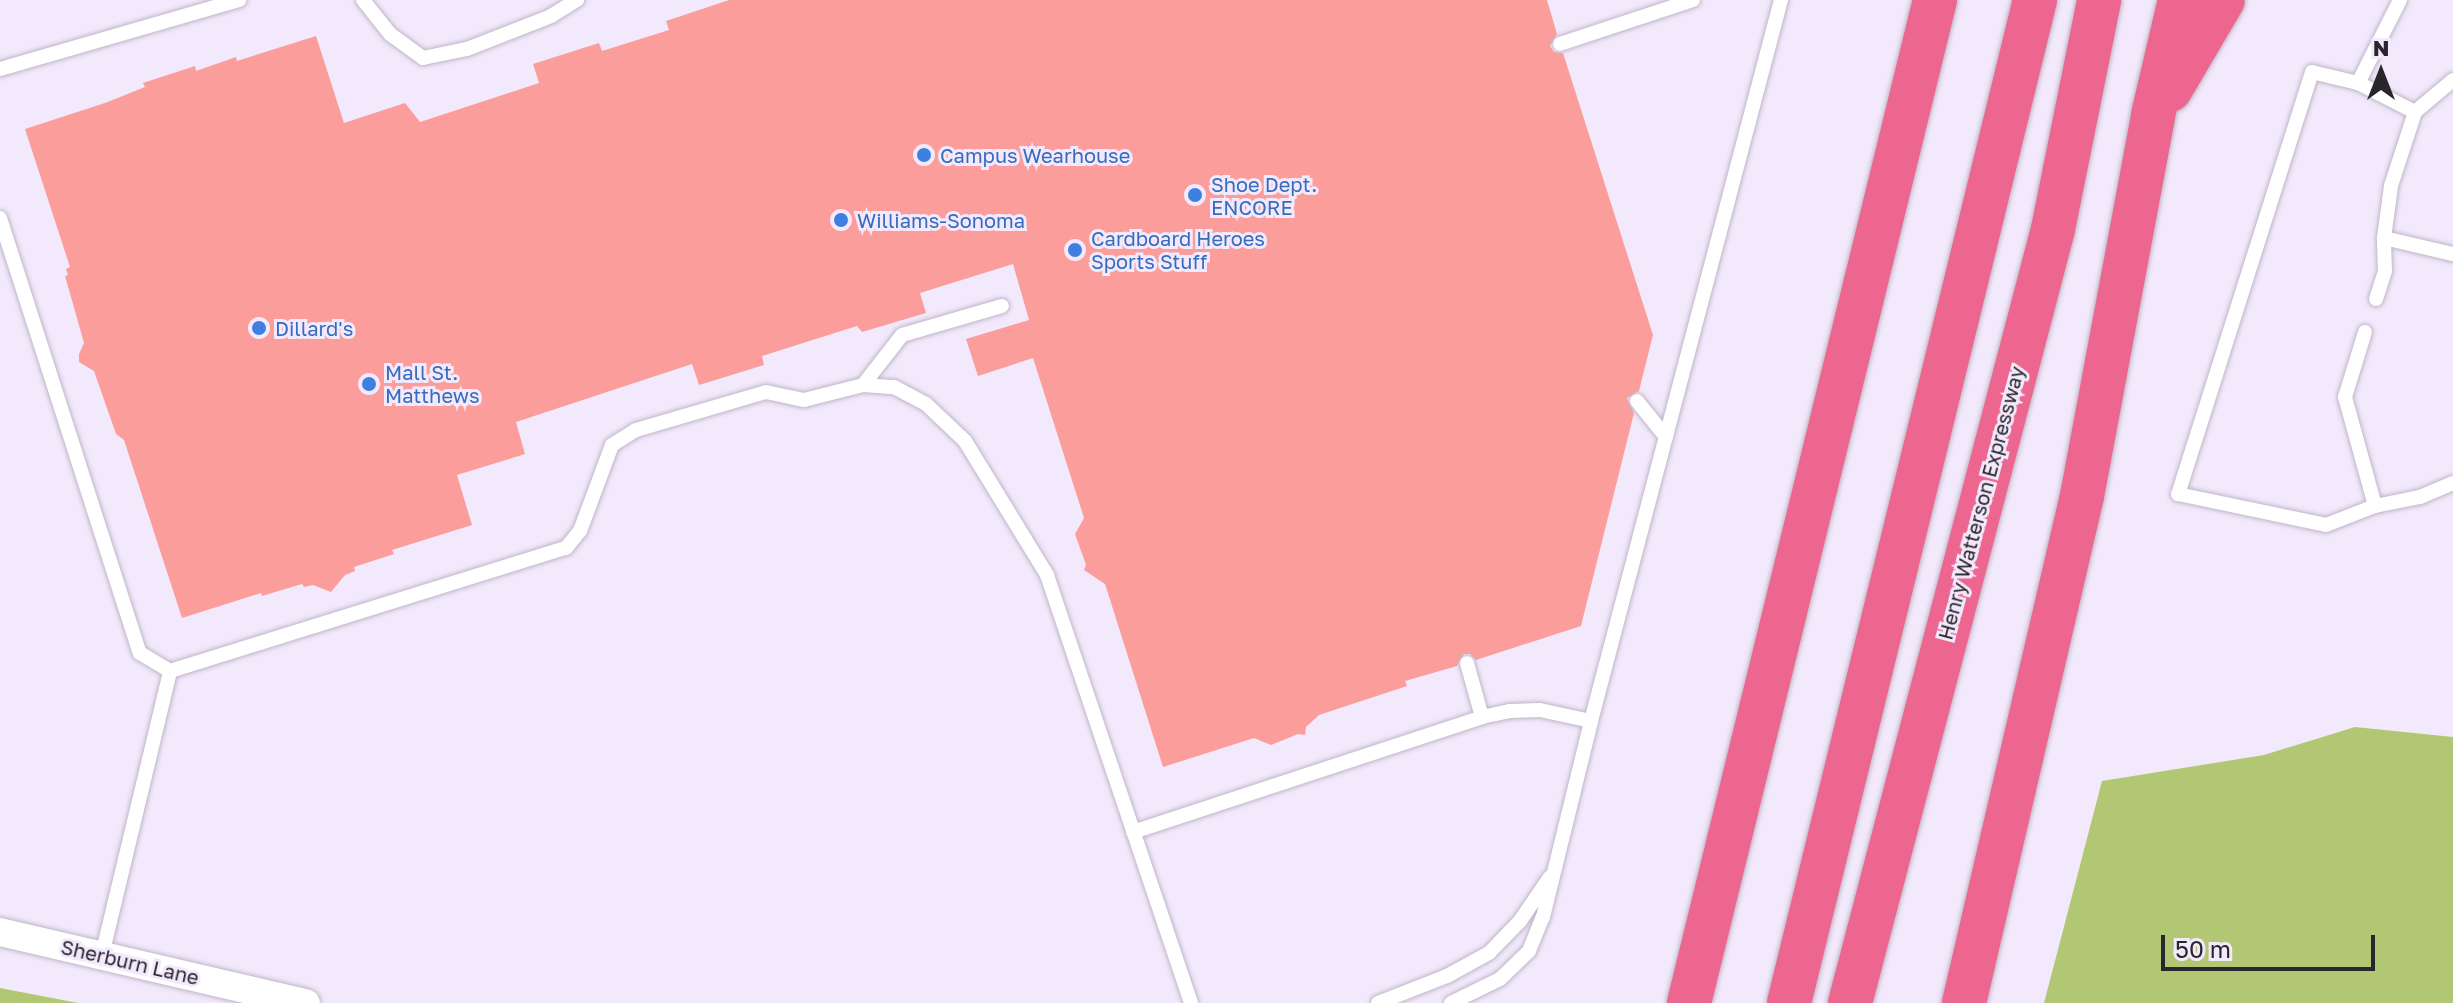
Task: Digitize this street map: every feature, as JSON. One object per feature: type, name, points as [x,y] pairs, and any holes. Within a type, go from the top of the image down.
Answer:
[{"type":"highway","points":[[1689,1003],[1935,0]]},
{"type":"highway","points":[[1789,1003],[2035,0]]},
{"type":"highway","name":"Henry Watterson Expressway","points":[[1850,1003],[2053,229],[2099,0]]},
{"type":"highway","points":[[1964,1003],[2082,496],[2153,115],[2180,0]]},
{"type":"highway","points":[[2153,115],[2185,68],[2223,0]]},
{"type":"street","name":"Sherburn Lane","points":[[0,932],[306,1003]]},
{"type":"lane","points":[[0,69],[239,0]]},
{"type":"lane","points":[[363,0],[390,34],[423,58],[467,49],[551,16],[577,0]]},
{"type":"lane","points":[[1560,44],[1658,6],[1693,0]]},
{"type":"lane","points":[[1451,1003],[1500,979],[1529,951],[1543,917],[1591,721],[1781,0]]},
{"type":"lane","points":[[2358,83],[2400,0]]},
{"type":"lane","points":[[2415,112],[2358,83],[2312,72],[2178,494],[2326,525],[2375,506],[2420,497],[2453,483]]},
{"type":"lane","points":[[2376,299],[2385,271],[2384,238],[2391,186],[2415,112],[2453,80]]},
{"type":"lane","points":[[0,218],[140,653],[170,671],[566,548],[580,531],[612,445],[636,430],[766,392],[804,400],[863,385],[894,387],[926,404],[965,441],[1047,575],[1191,1003]]},
{"type":"lane","points":[[2384,238],[2453,254]]},
{"type":"lane","points":[[863,385],[902,335],[1002,306]]},
{"type":"lane","points":[[2365,332],[2345,397],[2375,506]]},
{"type":"lane","points":[[1637,401],[1666,437]]},
{"type":"lane","points":[[1467,663],[1482,717]]},
{"type":"lane","points":[[102,955],[170,671]]},
{"type":"lane","points":[[1133,832],[1482,717],[1525,710],[1591,721]]},
{"type":"lane","points":[[1378,1003],[1447,976],[1489,953],[1520,921],[1553,873]]},
{"type":"green space","points":[[2355,727],[2453,737],[2453,1003],[2044,1003],[2102,781],[2264,755]]},
{"type":"green space","points":[[0,988],[78,1003],[0,1003]]},
{"type":"building","name":"Mall St. Matthews","points":[[729,0],[1547,0],[1557,34],[1550,46],[1554,52],[1563,53],[1653,335],[1639,391],[1627,398],[1634,413],[1581,626],[1476,660],[1470,654],[1464,654],[1457,666],[1405,681],[1407,686],[1319,715],[1306,727],[1305,735],[1298,734],[1271,745],[1254,738],[1163,767],[1105,584],[1084,570],[1086,565],[1075,534],[1084,518],[1033,358],[978,376],[966,339],[1029,320],[1013,264],[920,293],[926,313],[862,332],[857,326],[762,356],[764,365],[699,385],[692,364],[516,422],[525,454],[457,475],[472,525],[392,550],[394,554],[354,567],[355,571],[345,575],[331,592],[302,584],[262,596],[261,593],[182,618],[124,440],[116,434],[94,371],[79,362],[84,343],[65,276],[68,275],[66,269],[70,267],[25,129],[105,103],[145,87],[143,83],[195,66],[196,71],[236,57],[237,61],[316,36],[344,123],[405,103],[420,122],[539,83],[533,64],[599,43],[602,51],[669,30],[666,21]]},
{"type":"place","name":"Campus Wearhouse","points":[[924,155]]},
{"type":"place","name":"Shoe Dept. ENCORE","points":[[1195,195]]},
{"type":"place","name":"Williams-Sonoma","points":[[841,220]]},
{"type":"place","name":"Cardboard Heroes Sports Stuff","points":[[1075,250]]},
{"type":"place","name":"Dillard's","points":[[259,328]]},
{"type":"place","name":"Mall St. Matthews","points":[[369,384]]}]
